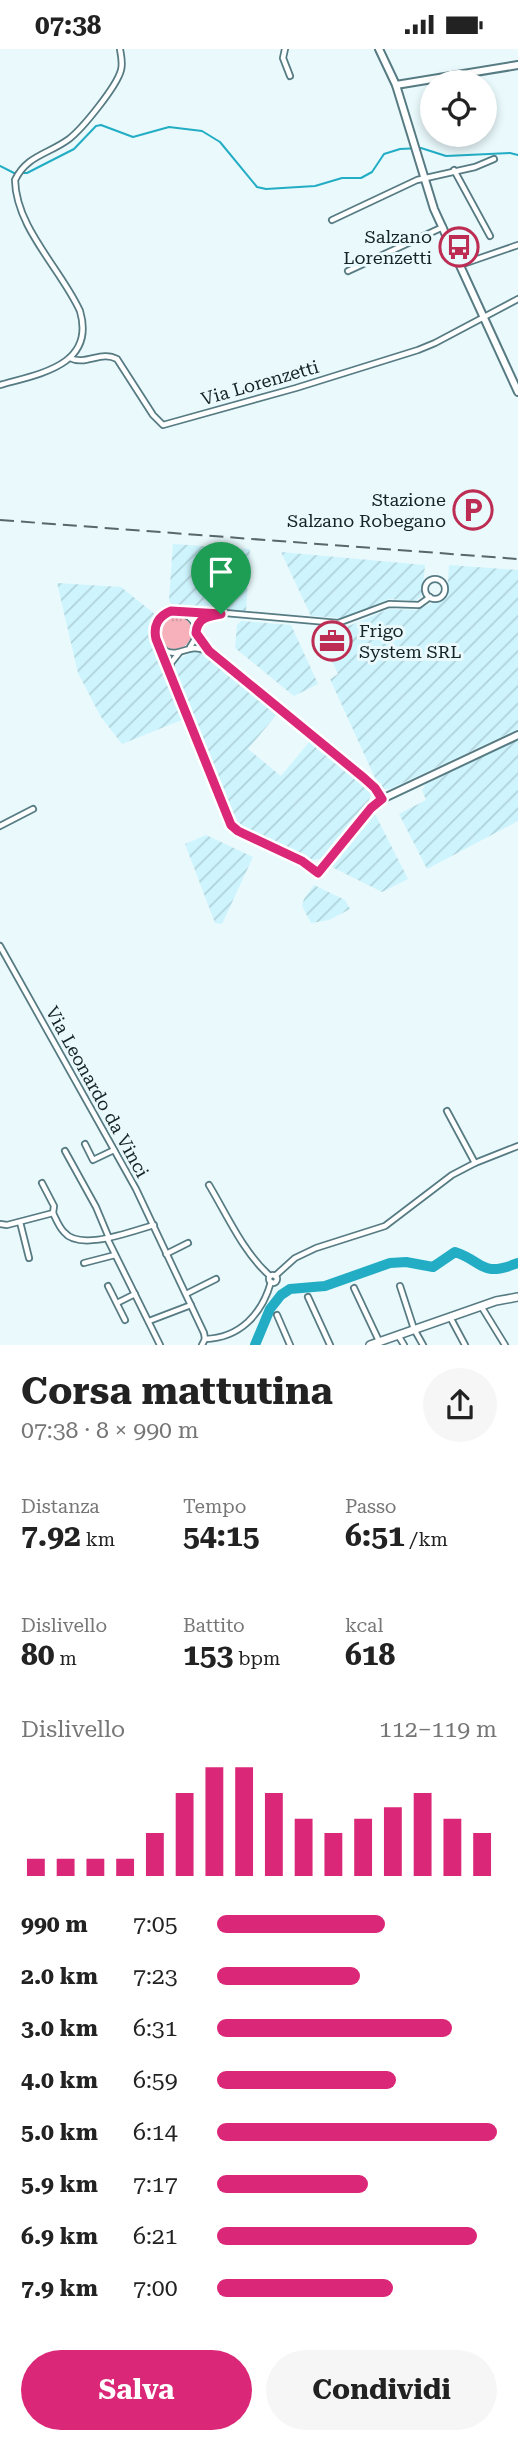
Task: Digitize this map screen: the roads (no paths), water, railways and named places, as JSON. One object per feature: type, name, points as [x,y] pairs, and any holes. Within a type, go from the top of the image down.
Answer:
[{"type":"main road","points":[[370,1345],[481,1306],[518,1297]]},
{"type":"street","points":[[0,385],[52,370],[70,358],[77,349],[82,333],[80,311],[33,234],[22,209],[15,180],[20,168],[70,138],[87,121],[118,78],[122,68],[120,49]]},
{"type":"street","points":[[285,49],[283,58],[290,76]]},
{"type":"street","points":[[379,49],[396,85],[424,177],[443,227],[518,392]]},
{"type":"street","points":[[396,85],[518,65]]},
{"type":"street","points":[[332,220],[424,177],[475,167],[494,159]]},
{"type":"street","points":[[454,170],[490,236]]},
{"type":"street","points":[[348,271],[443,227]]},
{"type":"street","points":[[460,265],[518,244]]},
{"type":"street","points":[[484,316],[518,299]]},
{"type":"street","name":"Via Lorenzetti","points":[[70,358],[85,361],[108,355],[117,359],[153,415],[163,425],[418,350],[484,316]]},
{"type":"street","points":[[433,579],[442,581],[445,586],[443,595],[437,599],[430,597],[425,589],[427,583],[433,579]]},
{"type":"street","points":[[430,597],[419,605],[389,604],[343,623],[171,611],[160,618],[155,633],[158,644],[231,825],[238,831],[302,861],[318,873],[371,808],[382,799],[518,735]]},
{"type":"street","points":[[182,612],[192,619],[209,651],[364,778],[382,799]]},
{"type":"street","points":[[190,647],[203,619],[221,614]]},
{"type":"street","points":[[158,644],[167,651],[180,652]]},
{"type":"street","points":[[170,674],[173,660],[180,652],[190,647],[209,651]]},
{"type":"street","points":[[0,826],[33,809]]},
{"type":"street","name":"Via Leonardo da Vinci","points":[[0,946],[114,1150],[153,1225],[205,1339]]},
{"type":"street","points":[[447,1111],[475,1163]]},
{"type":"street","points":[[85,1144],[93,1160],[114,1150]]},
{"type":"street","points":[[202,1345],[205,1339],[248,1325],[268,1292],[272,1278],[295,1258],[316,1248],[385,1226],[443,1182],[475,1163],[518,1146]]},
{"type":"street","points":[[65,1151],[96,1207],[114,1253],[160,1345]]},
{"type":"street","points":[[42,1183],[54,1206],[53,1213],[65,1234],[78,1241],[108,1238],[153,1225]]},
{"type":"street","points":[[209,1185],[246,1247],[272,1278]]},
{"type":"street","points":[[0,1224],[8,1225],[53,1213]]},
{"type":"street","points":[[20,1222],[29,1258]]},
{"type":"street","points":[[166,1254],[188,1243]]},
{"type":"street","points":[[84,1263],[114,1253],[122,1246]]},
{"type":"street","points":[[186,1294],[216,1279]]},
{"type":"street","points":[[108,1286],[125,1320]]},
{"type":"street","points":[[400,1286],[414,1329],[423,1345]]},
{"type":"street","points":[[354,1288],[379,1342]]},
{"type":"street","points":[[117,1303],[135,1294]]},
{"type":"street","points":[[308,1297],[330,1345]]},
{"type":"street","points":[[149,1321],[191,1305]]},
{"type":"street","points":[[481,1306],[505,1345]]},
{"type":"street","points":[[276,1315],[289,1345]]},
{"type":"street","points":[[450,1317],[465,1345]]},
{"type":"street","points":[[398,1335],[404,1345]]},
{"type":"waterway","points":[[0,166],[14,173],[27,173],[74,149],[96,126],[101,125],[133,137],[169,127],[202,131],[220,142],[257,187],[266,189],[315,186],[342,178],[361,178],[372,172],[384,154],[400,149],[421,148],[446,156],[510,153],[518,155]]},
{"type":"waterway","points":[[255,1345],[270,1309],[281,1295],[290,1289],[325,1286],[390,1263],[406,1262],[433,1267],[455,1252],[489,1269],[518,1263]]},
{"type":"railway","points":[[0,520],[518,559]]},
{"type":"place","name":"Salzano Lorenzetti","points":[[459,247]]},
{"type":"place","name":"Stazione Salzano Robegano","points":[[473,510]]},
{"type":"place","name":"Frigo System SRL","points":[[332,641]]}]
